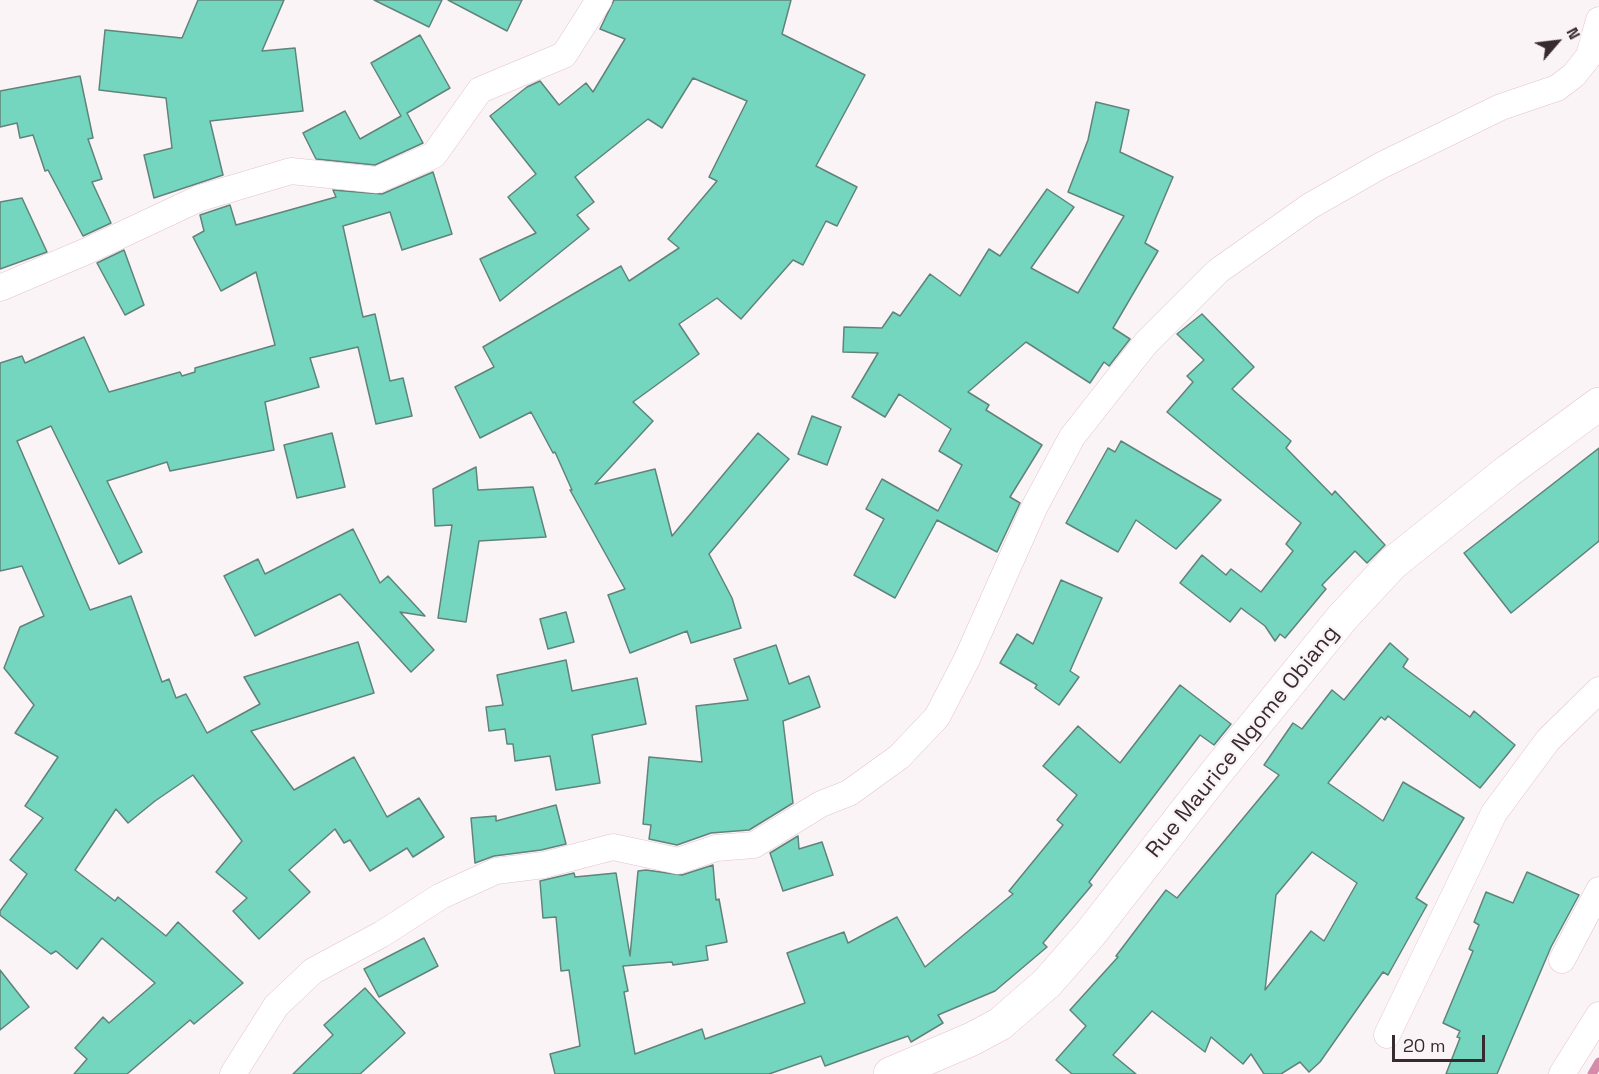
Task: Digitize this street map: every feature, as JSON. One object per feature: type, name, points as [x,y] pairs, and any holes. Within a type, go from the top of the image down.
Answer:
[{"type":"street","points":[[0,288],[87,252],[200,198],[291,171],[377,180],[434,155],[480,90],[564,55],[599,0]]},
{"type":"street","points":[[233,1074],[276,1006],[313,971],[382,934],[441,896],[496,871],[544,865],[613,847],[678,861],[716,848],[754,845],[821,804],[849,793],[891,763],[937,717],[967,659],[1035,506],[1072,437],[1146,344],[1218,271],[1310,206],[1380,166],[1501,107],[1557,88],[1574,75],[1589,56],[1599,20]]},
{"type":"street","name":"Rue Maurice Ngome Obiang","points":[[890,1074],[953,1048],[1000,1024],[1047,983],[1090,934],[1215,774],[1342,618],[1393,563],[1508,471],[1599,404]]},
{"type":"street","points":[[1386,1035],[1494,813],[1548,740],[1599,690]]},
{"type":"street","points":[[1562,960],[1599,890]]},
{"type":"street","points":[[1562,1074],[1599,1015]]},
{"type":"building","points":[[198,0],[284,0],[262,51],[295,48],[303,111],[210,121],[223,175],[154,198],[144,155],[172,148],[166,98],[99,90],[105,30],[182,38]]},
{"type":"building","points":[[374,0],[442,0],[429,27]]},
{"type":"building","points":[[448,0],[522,0],[507,31]]},
{"type":"building","points":[[614,0],[791,0],[782,34],[865,75],[816,166],[857,187],[837,226],[826,221],[803,265],[793,260],[741,319],[717,298],[679,324],[699,354],[633,402],[653,421],[595,484],[655,469],[672,536],[758,433],[789,459],[709,554],[732,598],[741,628],[691,643],[687,631],[630,653],[608,595],[625,589],[570,490],[572,490],[555,452],[553,453],[531,412],[480,438],[455,387],[494,367],[483,347],[621,266],[629,281],[679,248],[668,239],[717,181],[709,177],[747,101],[693,78],[662,128],[648,119],[575,177],[594,202],[577,215],[589,229],[500,301],[480,259],[536,233],[508,197],[536,174],[490,116],[527,87],[540,81],[559,105],[586,83],[593,92],[625,39],[600,29]]},
{"type":"building","points":[[420,35],[450,88],[407,113],[423,143],[375,165],[316,159],[303,133],[345,111],[360,139],[401,116],[371,63]]},
{"type":"building","points":[[80,76],[93,138],[88,139],[102,179],[92,182],[111,223],[83,236],[48,170],[45,171],[33,135],[20,138],[17,123],[0,127],[0,91]]},
{"type":"building","points":[[1096,102],[1129,110],[1120,152],[1173,177],[1145,243],[1158,251],[1113,328],[1130,339],[1109,366],[1104,362],[1090,383],[1026,342],[968,392],[989,405],[986,410],[1042,445],[1010,497],[1020,503],[997,552],[937,520],[895,598],[854,575],[884,519],[866,509],[882,479],[938,511],[962,465],[939,451],[951,429],[899,394],[885,417],[852,397],[878,353],[843,352],[844,327],[882,328],[893,312],[900,316],[930,274],[960,296],[989,249],[1000,256],[1047,189],[1074,207],[1031,268],[1078,293],[1124,216],[1068,192],[1088,140]]},
{"type":"building","points":[[433,172],[452,234],[402,250],[390,212],[343,226],[363,317],[375,314],[390,381],[403,378],[412,416],[376,424],[358,347],[310,358],[319,387],[265,402],[274,450],[170,471],[167,462],[107,481],[142,552],[119,564],[51,426],[17,441],[90,610],[131,596],[162,682],[169,679],[176,698],[186,694],[207,733],[260,704],[244,677],[358,642],[374,693],[251,731],[294,790],[354,757],[387,817],[419,798],[444,837],[413,857],[407,848],[370,871],[350,840],[344,843],[335,829],[289,870],[310,892],[259,939],[233,911],[247,898],[216,872],[242,841],[193,775],[128,823],[116,809],[75,870],[115,901],[118,897],[166,936],[178,922],[243,983],[194,1024],[190,1020],[127,1074],[74,1074],[87,1059],[75,1048],[103,1017],[109,1023],[155,983],[102,938],[77,969],[56,951],[51,954],[0,915],[0,911],[27,874],[10,860],[43,818],[25,806],[58,757],[15,733],[34,705],[4,668],[20,627],[44,616],[22,566],[0,571],[0,363],[22,356],[25,363],[84,337],[109,392],[180,372],[182,376],[195,372],[195,368],[275,345],[256,272],[221,291],[193,237],[204,231],[200,215],[230,205],[236,225],[336,197],[333,190],[382,194]]},
{"type":"building","points":[[22,198],[47,252],[0,269],[0,202]]},
{"type":"building","points":[[124,250],[144,305],[125,315],[97,263]]},
{"type":"building","points":[[1202,314],[1254,367],[1232,389],[1291,441],[1286,448],[1332,495],[1335,491],[1385,545],[1367,563],[1355,551],[1322,585],[1326,589],[1285,638],[1280,634],[1275,641],[1265,626],[1241,608],[1230,622],[1180,583],[1202,555],[1226,575],[1231,569],[1261,592],[1293,551],[1286,544],[1301,523],[1167,412],[1193,382],[1187,376],[1204,360],[1177,334]]},
{"type":"building","points":[[812,416],[841,427],[827,465],[798,454]]},
{"type":"building","points":[[332,433],[345,487],[297,498],[284,445]]},
{"type":"building","points":[[1121,441],[1221,500],[1176,549],[1136,520],[1118,552],[1066,523],[1108,448],[1115,452]]},
{"type":"building","points":[[1599,448],[1599,541],[1511,613],[1464,553]]},
{"type":"building","points":[[476,467],[478,490],[533,487],[546,537],[479,541],[466,622],[438,618],[452,525],[435,526],[433,489]]},
{"type":"building","points":[[353,529],[380,583],[388,576],[425,616],[400,612],[434,650],[411,672],[340,594],[255,636],[224,576],[258,559],[265,574]]},
{"type":"building","points":[[1061,580],[1102,598],[1070,671],[1079,677],[1059,705],[1035,688],[1037,685],[1000,663],[1017,634],[1033,644]]},
{"type":"building","points":[[566,612],[574,642],[548,649],[540,619]]},
{"type":"building","points":[[1390,643],[1408,659],[1403,667],[1470,717],[1474,711],[1515,745],[1480,788],[1388,716],[1385,720],[1381,717],[1328,783],[1383,821],[1403,782],[1464,818],[1416,898],[1427,905],[1388,975],[1383,972],[1320,1062],[1309,1072],[1300,1062],[1281,1074],[1264,1074],[1251,1054],[1243,1064],[1211,1037],[1205,1052],[1152,1011],[1113,1055],[1136,1074],[1072,1074],[1056,1060],[1086,1026],[1070,1010],[1118,957],[1116,956],[1166,890],[1177,898],[1279,775],[1264,765],[1293,723],[1302,729],[1332,690],[1344,700]],"holes":[[[1312,852],[1357,883],[1324,941],[1311,931],[1265,990],[1276,895]]]},
{"type":"building","points":[[776,645],[789,684],[809,676],[820,707],[783,721],[793,803],[749,830],[711,833],[677,845],[649,839],[651,825],[643,824],[649,757],[702,762],[696,706],[748,700],[734,659]]},
{"type":"building","points":[[566,660],[572,691],[637,678],[646,724],[592,735],[600,783],[556,790],[550,756],[515,761],[513,744],[507,744],[505,729],[489,731],[486,707],[503,705],[497,675]]},
{"type":"building","points":[[1180,685],[1231,724],[1214,745],[1200,735],[1089,882],[1092,885],[1043,943],[1047,947],[995,991],[938,1015],[943,1023],[911,1042],[908,1036],[825,1066],[821,1056],[769,1074],[555,1074],[550,1054],[580,1046],[569,970],[561,971],[556,917],[543,918],[540,881],[574,873],[575,877],[616,873],[630,956],[638,871],[682,875],[713,865],[716,900],[719,899],[727,942],[706,946],[708,960],[673,965],[672,962],[623,966],[628,991],[624,992],[635,1054],[702,1029],[705,1039],[805,1003],[787,953],[844,932],[848,943],[897,917],[925,967],[1013,894],[1009,891],[1063,825],[1057,820],[1077,795],[1043,766],[1078,726],[1120,763]]},
{"type":"building","points":[[556,805],[566,844],[541,850],[494,856],[475,863],[471,818],[496,816],[496,821]]},
{"type":"building","points":[[798,836],[799,849],[822,842],[833,875],[783,891],[770,853]]},
{"type":"building","points":[[1527,872],[1579,895],[1551,947],[1497,1074],[1446,1074],[1460,1038],[1457,1037],[1460,1031],[1443,1023],[1473,951],[1469,949],[1479,925],[1474,922],[1486,892],[1513,903]]},
{"type":"building","points":[[424,938],[438,966],[379,997],[364,969]]},
{"type":"building","points":[[0,970],[29,1007],[0,1030]]},
{"type":"building","points":[[365,988],[405,1033],[360,1074],[293,1074],[333,1035],[324,1025]]},
{"type":"waterway","points":[[1592,1074],[1599,1062]]}]
